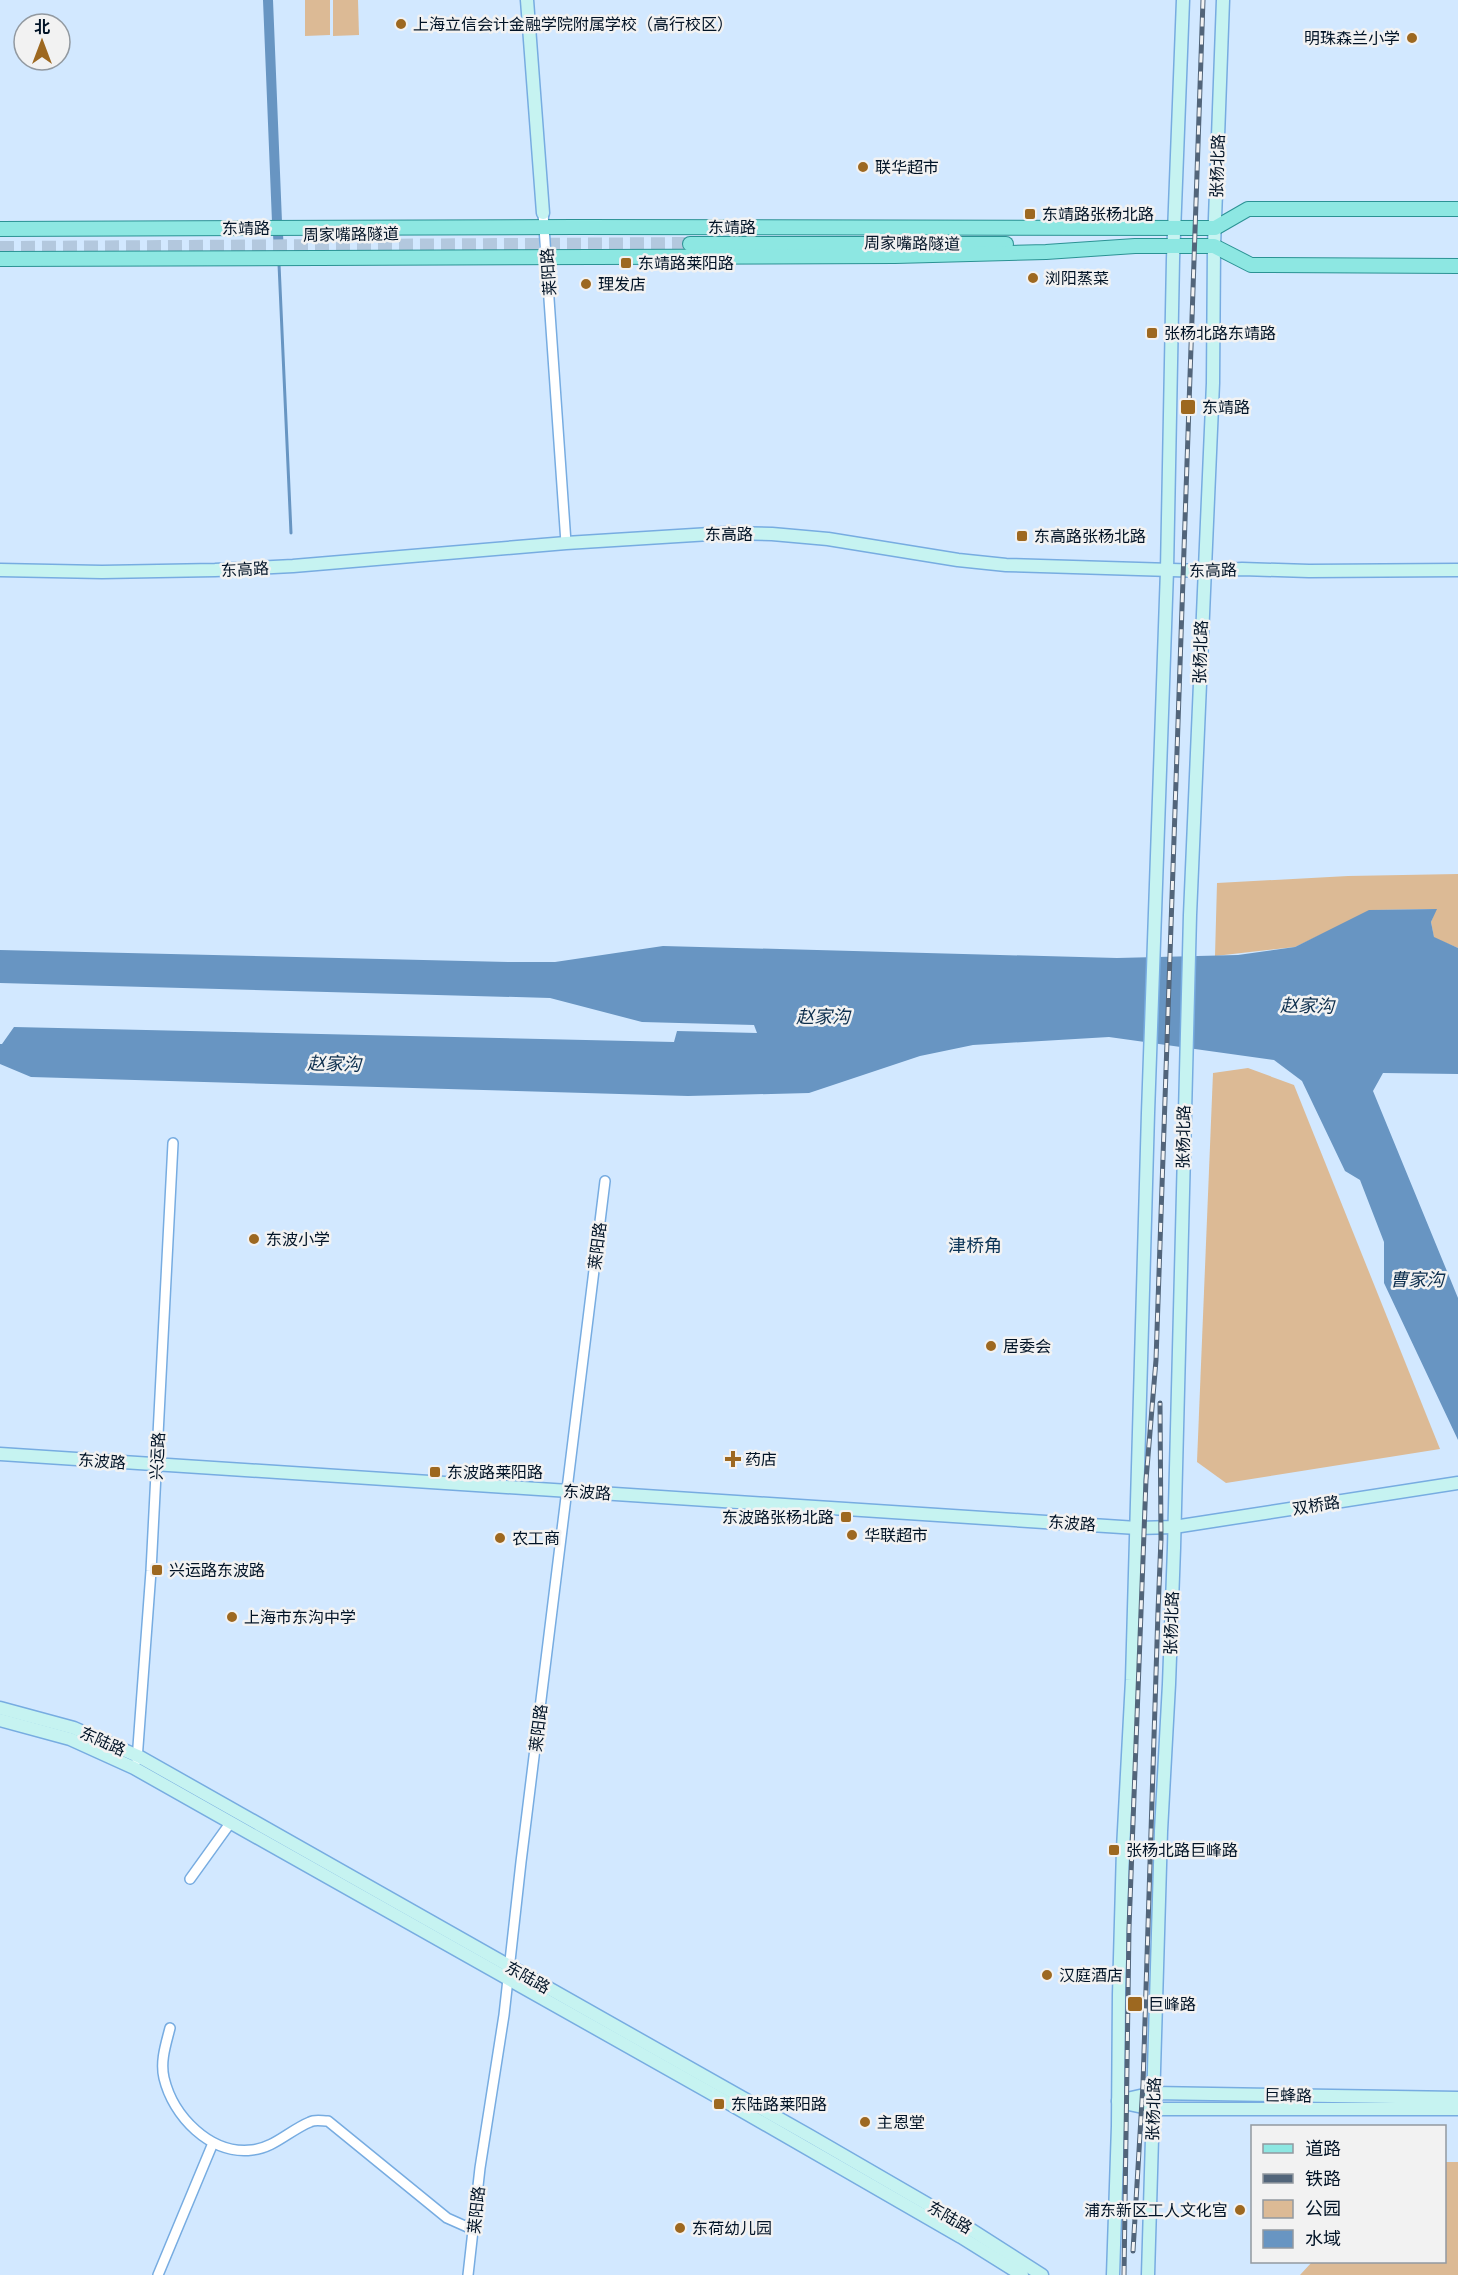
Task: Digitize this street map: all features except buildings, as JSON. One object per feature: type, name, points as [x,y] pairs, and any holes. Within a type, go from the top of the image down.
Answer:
[{"type":"main road","name":"莱阳路","points":[[527,0],[543,213]]},
{"type":"main road","points":[[1113,2275],[1123,1860],[1137,1528],[1148,1113],[1167,570],[1174,229],[1183,0]]},
{"type":"main road","name":"张杨北路","points":[[1148,2275],[1160,1843],[1169,1684],[1174,1527],[1183,1121],[1213,383],[1214,246],[1223,0]]},
{"type":"main road","name":"东靖路","points":[[0,229],[1034,227],[1174,229],[1215,228],[1248,209],[1458,209]]},
{"type":"main road","name":"周家嘴路隧道","points":[[0,237],[292,235],[522,228]]},
{"type":"main road","name":"周家嘴路隧道","points":[[690,244],[874,242],[1134,246]]},
{"type":"main road","name":"东靖路","points":[[0,259],[895,256],[1046,252],[1134,246],[1214,246],[1251,265],[1458,266]]},
{"type":"main road","name":"东高路","points":[[0,570],[215,570],[326,564],[687,535],[772,534],[828,539],[958,560],[1006,565],[1204,571],[1242,569],[1458,570]]},
{"type":"main road","name":"东波路","points":[[0,1454],[1137,1528],[1174,1527]]},
{"type":"main road","name":"双桥路","points":[[1174,1527],[1458,1483]]},
{"type":"main road","name":"东陆路","points":[[0,1708],[68,1726],[110,1742],[137,1763],[231,1822],[509,1972],[1022,2275]]},
{"type":"main road","name":"东陆路","points":[[0,1720],[70,1739],[137,1763],[938,2210],[1042,2275]]},
{"type":"main road","name":"巨蜂路","points":[[1118,2102],[1153,2093],[1458,2098]]},
{"type":"main road","points":[[1118,2102],[1152,2109],[1458,2109]]},
{"type":"street","name":"莱阳路","points":[[543,213],[566,543]]},
{"type":"street","name":"兴运路","points":[[137,1763],[157,1465],[173,1143]]},
{"type":"street","name":"莱阳路","points":[[468,2275],[480,2168],[509,1972],[605,1181]]},
{"type":"street","points":[[190,1879],[231,1822]]},
{"type":"street","points":[[170,2028],[163,2053],[163,2076],[172,2102],[189,2125],[213,2143],[232,2150],[253,2150],[277,2141],[312,2121],[328,2121],[447,2218],[474,2230]]},
{"type":"street","points":[[158,2275],[213,2143]]},
{"type":"green space","points":[[305,0],[330,0],[330,35],[305,36]]},
{"type":"green space","points":[[333,0],[358,0],[359,35],[333,36]]},
{"type":"green space","points":[[1458,874],[1458,948],[1434,938],[1431,922],[1436,909],[1373,910],[1295,947],[1215,956],[1217,883],[1348,876]]},
{"type":"green space","points":[[1248,1068],[1294,1085],[1440,1449],[1226,1483],[1197,1462],[1213,1073]]},
{"type":"green space","points":[[1446,2162],[1458,2162],[1458,2275],[1300,2275],[1311,2263],[1446,2263]]},
{"type":"water","name":"赵家沟","points":[[1437,909],[1431,922],[1434,937],[1458,948],[1458,1074],[1383,1073],[1373,1091],[1458,1298],[1458,1440],[1384,1283],[1384,1242],[1360,1180],[1345,1171],[1302,1081],[1274,1060],[1109,1037],[973,1045],[920,1056],[809,1093],[688,1096],[31,1077],[0,1064],[0,1044],[14,1027],[674,1042],[677,1031],[757,1033],[754,1025],[642,1022],[550,998],[0,983],[0,950],[508,962],[555,962],[663,946],[1117,958],[1238,955],[1295,947],[1369,910]]},
{"type":"waterway","points":[[268,0],[277,222]]},
{"type":"waterway","name":"周家嘴路隧道","points":[[278,234],[279,252]]},
{"type":"waterway","points":[[279,264],[291,533]]},
{"type":"tunnel","points":[[0,248],[690,244]]},
{"type":"railway","points":[[1124,2275],[1129,1928],[1146,1480],[1156,1360],[1203,0]]},
{"type":"railway","points":[[1133,2251],[1143,2084],[1161,1539],[1160,1403]]},
{"type":"place","name":"上海立信会计金融学院附属学校（高行校区）","points":[[401,24]]},
{"type":"place","name":"明珠森兰小学","points":[[1412,38]]},
{"type":"place","name":"联华超市","points":[[863,167]]},
{"type":"place","name":"东靖路张杨北路","points":[[1030,214]]},
{"type":"place","name":"东靖路莱阳路","points":[[626,263]]},
{"type":"place","name":"浏阳蒸菜","points":[[1033,278]]},
{"type":"place","name":"理发店","points":[[586,284]]},
{"type":"place","name":"张杨北路东靖路","points":[[1152,333]]},
{"type":"place","name":"东靖路","points":[[1188,407]]},
{"type":"place","name":"东高路张杨北路","points":[[1022,536]]},
{"type":"place","name":"东波小学","points":[[254,1239]]},
{"type":"place","name":"居委会","points":[[991,1346]]},
{"type":"place","name":"药店","points":[[733,1459]]},
{"type":"place","name":"东波路莱阳路","points":[[435,1472]]},
{"type":"place","name":"东波路张杨北路","points":[[846,1517]]},
{"type":"place","name":"华联超市","points":[[852,1535]]},
{"type":"place","name":"农工商","points":[[500,1538]]},
{"type":"place","name":"兴运路东波路","points":[[157,1570]]},
{"type":"place","name":"上海市东沟中学","points":[[232,1617]]},
{"type":"place","name":"张杨北路巨峰路","points":[[1114,1850]]},
{"type":"place","name":"汉庭酒店","points":[[1047,1975]]},
{"type":"place","name":"巨峰路","points":[[1135,2004]]},
{"type":"place","name":"东陆路莱阳路","points":[[719,2104]]},
{"type":"place","name":"主恩堂","points":[[865,2122]]},
{"type":"place","name":"浦东新区工人文化宫","points":[[1240,2210]]},
{"type":"place","name":"东荷幼儿园","points":[[680,2228]]},
{"type":"district","name":"津桥角","points":[[975,1246]]},
{"type":"water label","name":"曹家沟","points":[[1417,1280]]}]
